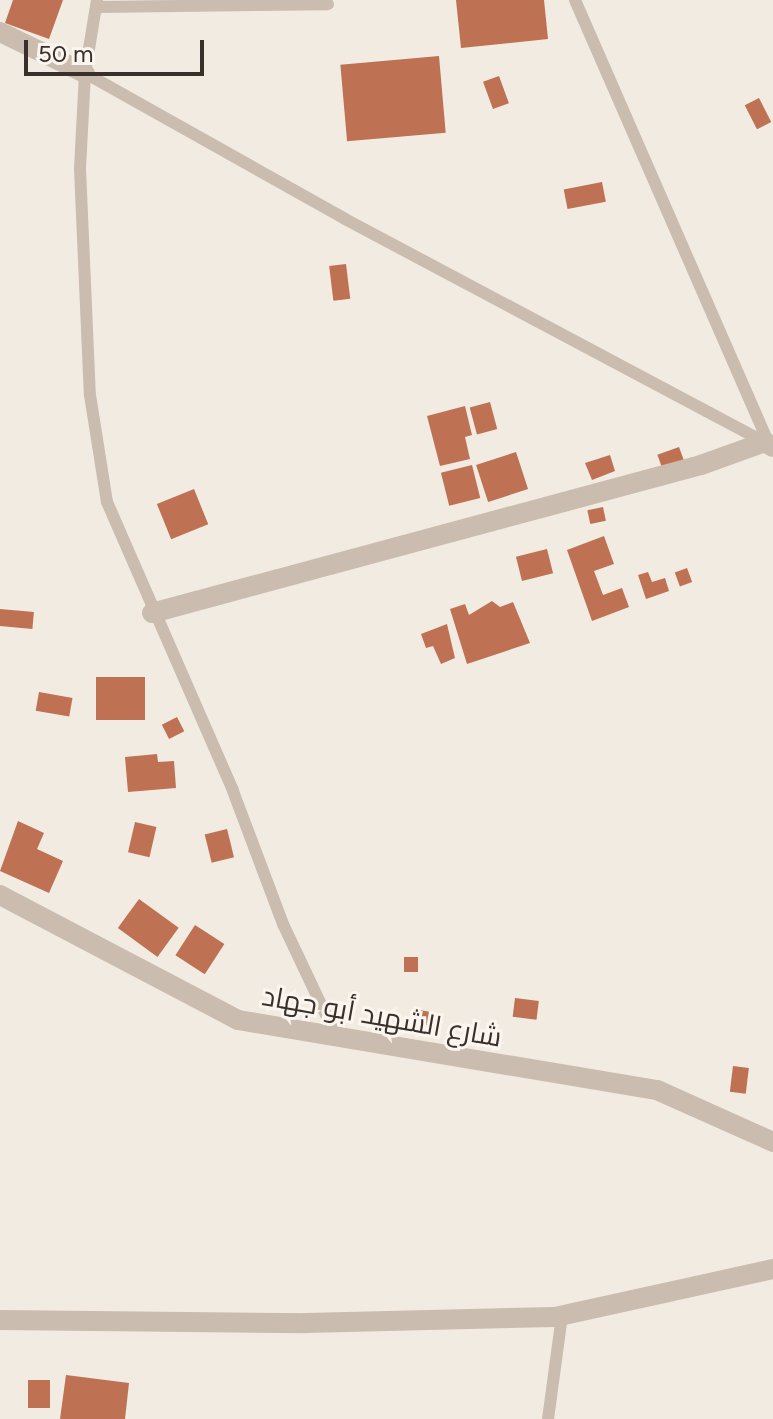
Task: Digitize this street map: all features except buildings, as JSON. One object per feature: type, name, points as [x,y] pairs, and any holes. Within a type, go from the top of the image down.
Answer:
[{"type":"street","points":[[0,32],[85,73]]},
{"type":"street","points":[[152,613],[701,465],[770,443]]},
{"type":"street","name":"شارع الشهيد أبو جهاد","points":[[0,895],[238,1020],[657,1090],[773,1142]]},
{"type":"street","points":[[0,1320],[306,1323],[562,1316],[773,1269]]},
{"type":"lane","points":[[575,0],[770,443]]},
{"type":"lane","points":[[328,4],[97,3],[85,73],[80,169],[90,395],[107,502],[152,613],[233,791],[283,924],[337,1038]]},
{"type":"lane","points":[[85,73],[770,443]]},
{"type":"lane","points":[[548,1419],[562,1316]]}]
